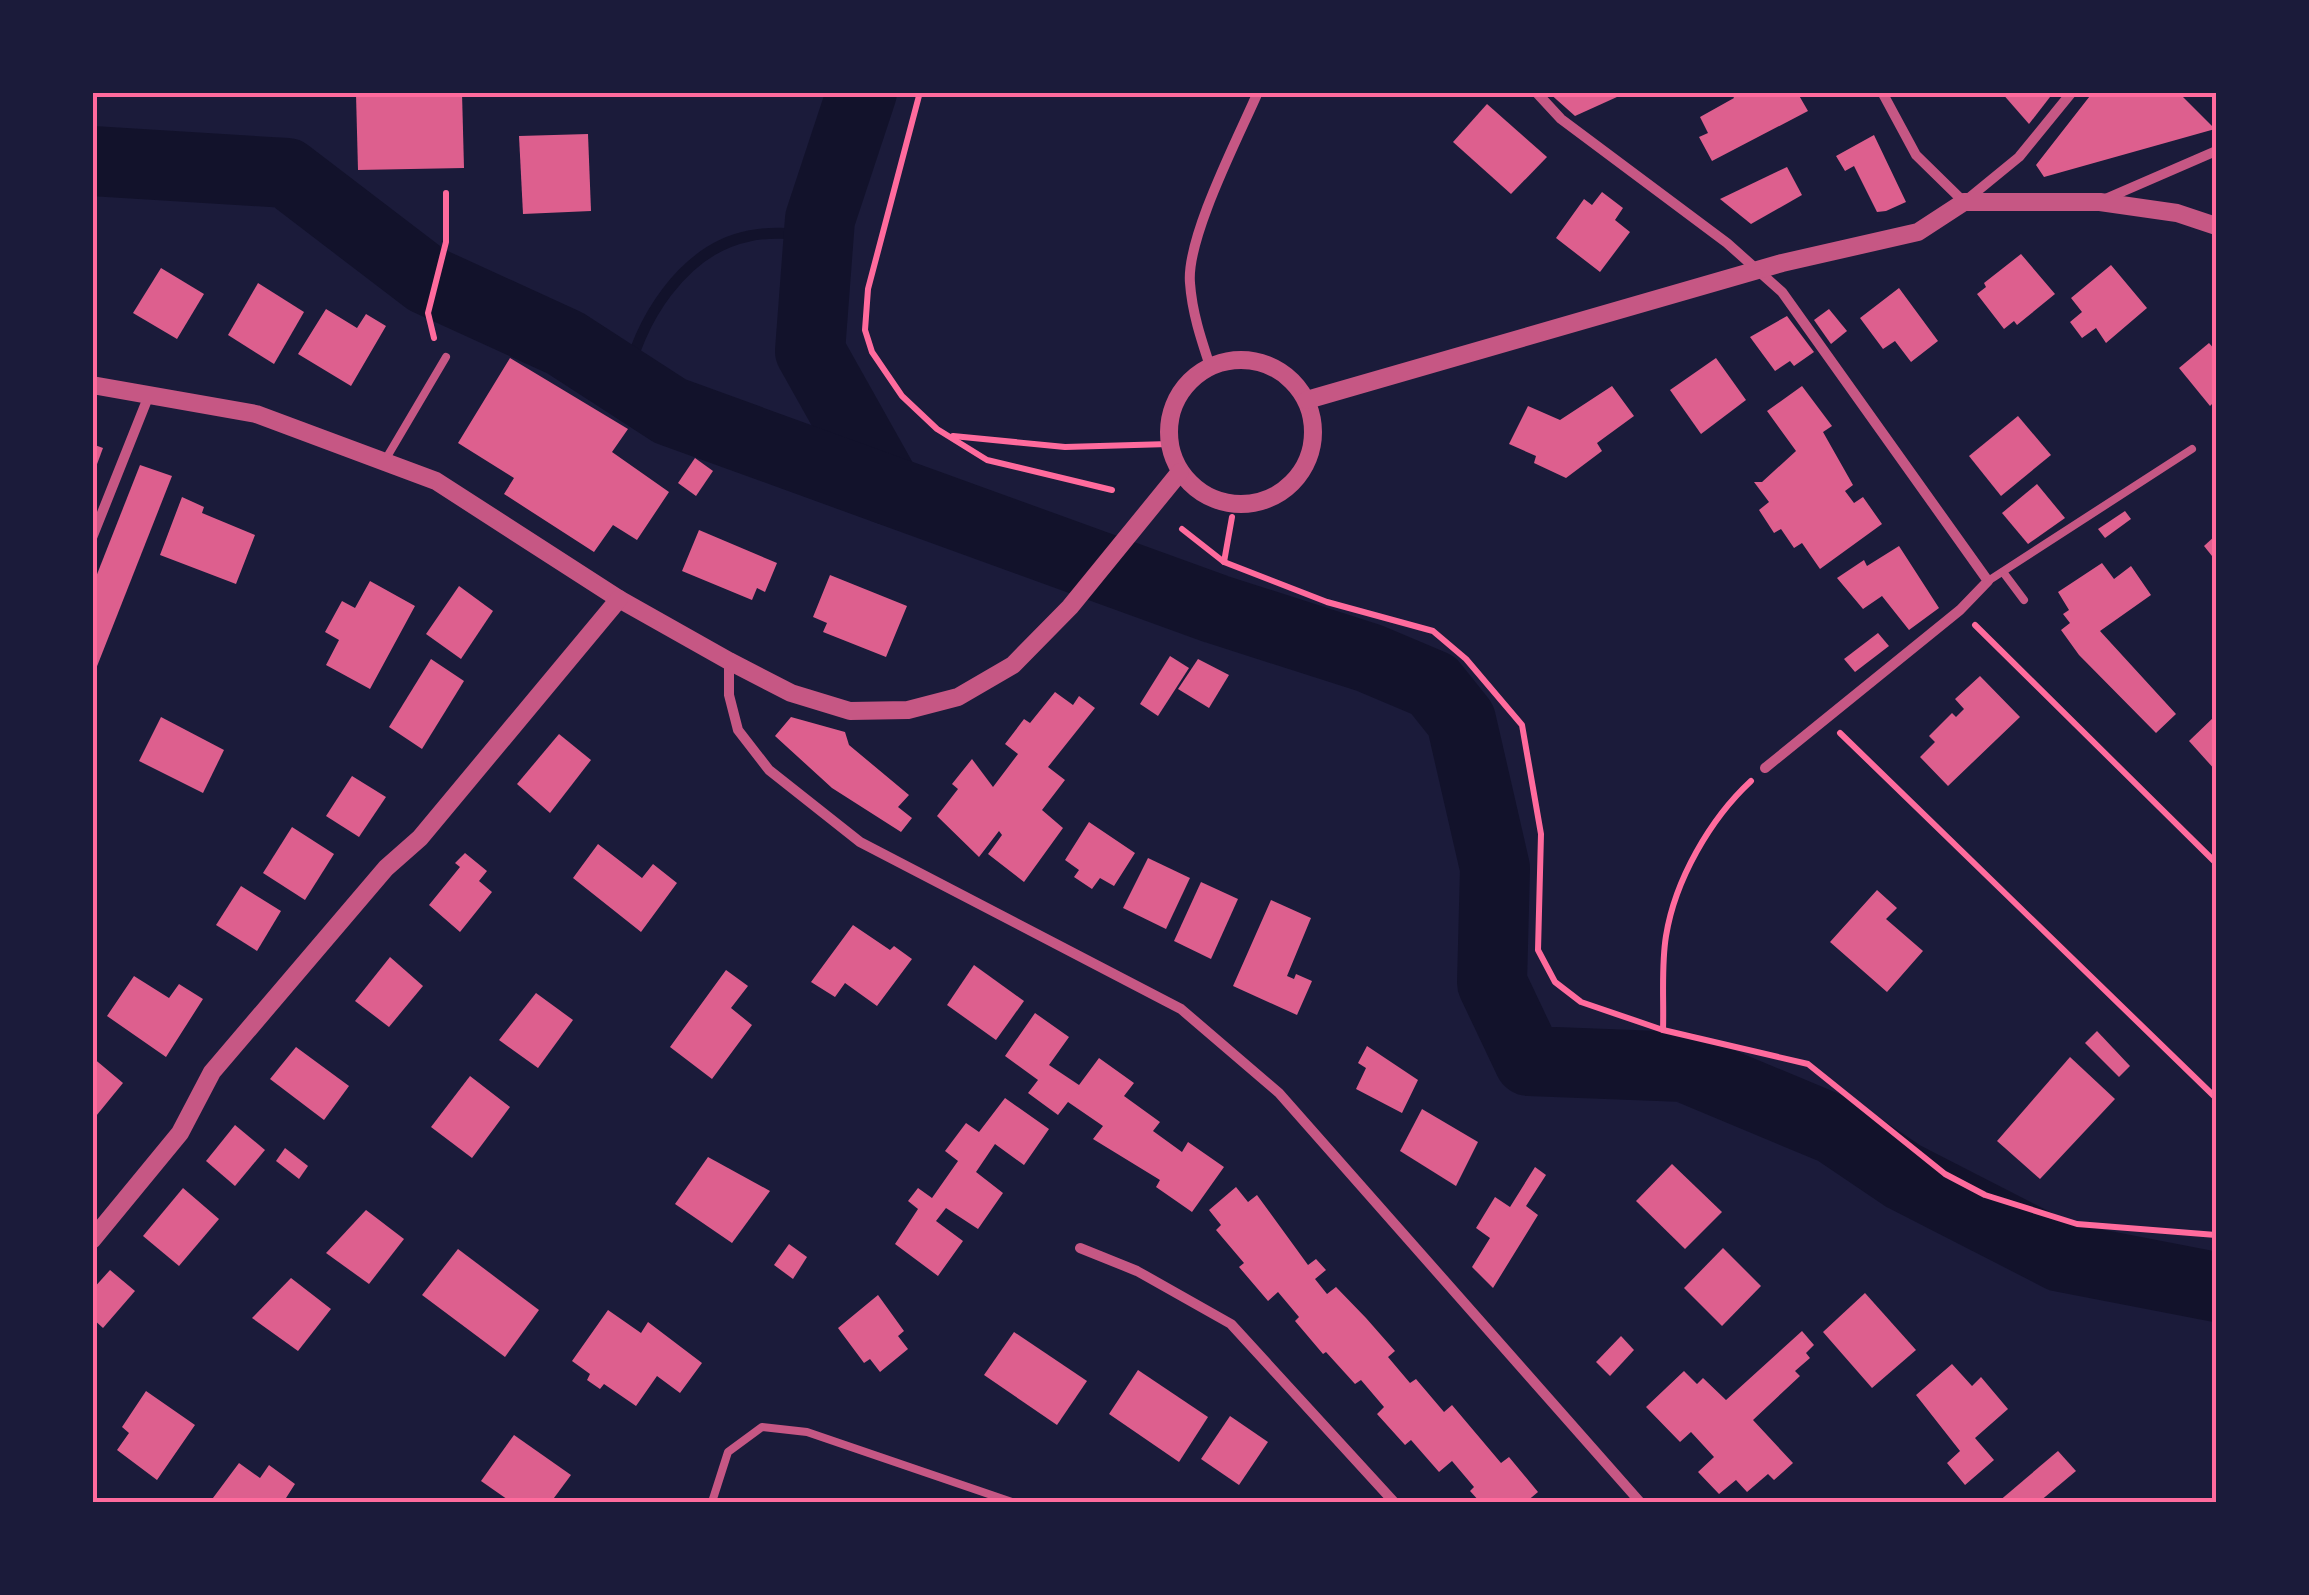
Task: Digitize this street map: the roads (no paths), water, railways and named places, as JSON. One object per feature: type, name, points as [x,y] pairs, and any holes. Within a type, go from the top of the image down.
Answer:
[{"type":"street","points":[[1210,366],[1198,333],[1189,279],[1211,197],[1258,92]]},
{"type":"street","points":[[1536,92],[1561,119],[1762,271],[1782,292],[1988,581],[1960,610],[1765,768]]},
{"type":"street","points":[[1882,92],[1916,155],[1964,202],[2100,202],[2177,213],[2216,226]]},
{"type":"street","points":[[1307,400],[1762,271],[1918,232],[1964,202],[2019,157],[2072,92]]},
{"type":"street","points":[[2100,202],[2216,151]]},
{"type":"street","points":[[1232,360],[1255,361],[1294,382],[1307,400],[1314,438],[1310,457],[1301,474],[1272,498],[1234,505],[1213,500],[1194,488],[1180,472],[1169,444],[1169,421],[1176,398],[1210,366],[1232,360]]},
{"type":"street","points":[[92,385],[256,414],[436,481],[620,600],[729,661],[791,693],[850,711],[908,710],[958,697],[1013,665],[1070,607],[1180,472]]},
{"type":"street","points":[[92,538],[149,394]]},
{"type":"street","points":[[92,1240],[180,1133],[212,1072],[386,868],[420,838],[620,600]]},
{"type":"street","points":[[729,661],[729,695],[738,730],[769,770],[860,842],[1182,1008],[1279,1093],[1631,1500]]},
{"type":"street","points":[[1080,1248],[1138,1271],[1232,1324],[1394,1502]]},
{"type":"lane","points":[[384,462],[446,357]]},
{"type":"lane","points":[[1988,581],[2192,449]]},
{"type":"lane","points":[[2003,572],[2024,600]]},
{"type":"lane","points":[[712,1502],[728,1452],[762,1427],[808,1432],[1012,1502]]},
{"type":"waterway","points":[[862,92],[820,219],[810,351],[888,490]]},
{"type":"waterway","points":[[92,161],[287,173],[427,280],[565,343],[670,411],[1216,609],[1369,658],[1433,685],[1461,720],[1495,868],[1492,983],[1529,1061],[1684,1067],[1835,1130],[1903,1176],[2061,1257],[2216,1287]]},
{"type":"waterway","points":[[626,384],[652,314],[684,272],[703,256],[758,234],[819,236]]}]
